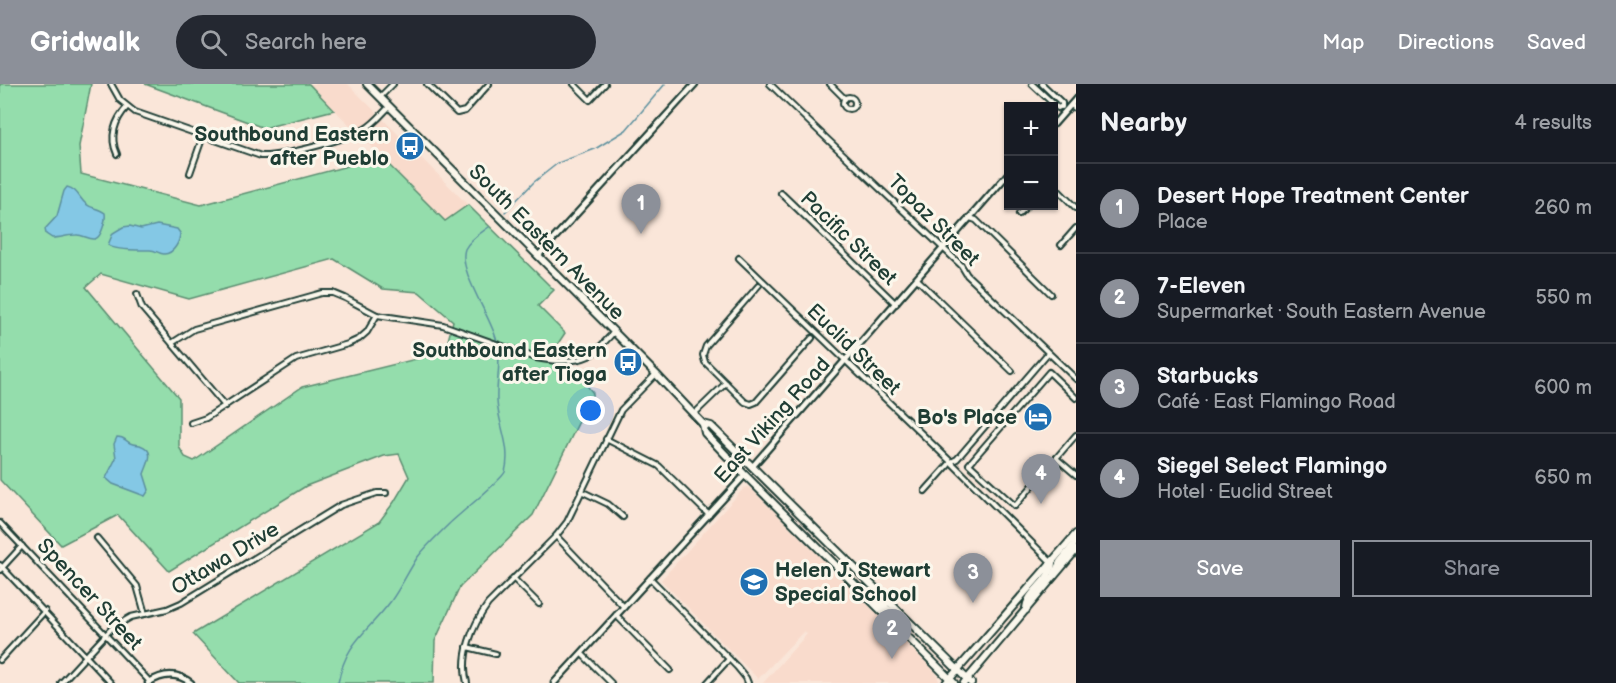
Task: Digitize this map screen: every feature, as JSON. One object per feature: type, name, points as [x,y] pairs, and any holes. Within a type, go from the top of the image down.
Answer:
[{"type":"main road","name":"South Eastern Avenue","points":[[367,84],[656,374],[703,424],[705,433],[745,475],[950,682]]},
{"type":"main road","name":"South Eastern Avenue","points":[[703,424],[711,426],[958,670],[967,682]]},
{"type":"main road","points":[[950,682],[1076,534]]},
{"type":"main road","points":[[1055,576],[1060,562],[1076,542]]},
{"type":"main road","points":[[967,682],[1076,550]]},
{"type":"main road","points":[[1026,611],[1027,601],[1049,574],[1051,562]]},
{"type":"main road","points":[[858,588],[866,589],[879,599],[891,604]]},
{"type":"main road","points":[[868,598],[895,614],[899,612]]},
{"type":"street","points":[[111,84],[120,100],[135,112],[261,156],[271,156],[357,134],[369,128],[390,107]]},
{"type":"street","points":[[380,97],[393,84]]},
{"type":"street","points":[[427,84],[458,113],[465,111],[489,84]]},
{"type":"street","points":[[574,84],[590,100],[605,84]]},
{"type":"street","points":[[538,256],[695,84]]},
{"type":"street","name":"Topaz Street","points":[[770,84],[820,134],[841,151],[961,265],[967,275],[1076,380]]},
{"type":"street","points":[[830,84],[845,99]]},
{"type":"street","points":[[1032,84],[1058,108],[1074,107],[1076,99]]},
{"type":"street","points":[[1042,84],[1062,103],[1064,108]]},
{"type":"street","points":[[117,154],[112,136],[118,116],[127,107]]},
{"type":"street","points":[[1058,117],[1064,108]]},
{"type":"street","points":[[190,173],[203,136]]},
{"type":"street","name":"East Viking Road","points":[[554,683],[745,475],[1004,179]]},
{"type":"street","points":[[1058,191],[1076,208]]},
{"type":"street","name":"Pacific Street","points":[[781,194],[896,304]]},
{"type":"street","points":[[1019,214],[1023,210]]},
{"type":"street","points":[[970,218],[976,220],[1051,294]]},
{"type":"street","points":[[1061,245],[1076,228]]},
{"type":"street","name":"Euclid Street","points":[[738,258],[951,462],[1051,562]]},
{"type":"street","points":[[918,279],[1012,371]]},
{"type":"street","points":[[759,285],[705,346],[703,355],[705,362],[745,402],[751,404],[756,402],[812,338]]},
{"type":"street","points":[[172,343],[194,329],[322,293],[333,293],[377,315],[444,325],[550,361],[576,360],[589,356],[614,332]]},
{"type":"street","points":[[137,294],[142,308],[225,406]]},
{"type":"street","points":[[191,423],[206,418],[296,359],[359,339],[367,332],[377,315]]},
{"type":"street","points":[[925,491],[951,462],[957,459],[1048,353]]},
{"type":"street","points":[[1076,398],[1049,372],[969,464],[1015,506],[1076,435]]},
{"type":"street","points":[[467,683],[464,672],[467,647],[480,616],[488,604],[567,522],[621,410],[656,374]]},
{"type":"street","points":[[694,414],[726,382]]},
{"type":"street","points":[[606,439],[659,466],[709,515]]},
{"type":"street","points":[[1056,458],[1076,475]]},
{"type":"street","points":[[581,491],[608,504],[623,517]]},
{"type":"street","name":"Ottawa Drive","points":[[61,683],[121,621],[181,603],[341,506],[377,493],[387,493]]},
{"type":"street","name":"Spencer Street","points":[[0,523],[149,682],[160,676],[172,674],[184,677],[191,683]]},
{"type":"street","points":[[556,536],[624,607]]},
{"type":"street","points":[[97,538],[137,586],[145,614]]},
{"type":"street","points":[[22,546],[1,567],[111,683]]},
{"type":"street","points":[[513,578],[539,604]]},
{"type":"street","points":[[650,578],[729,659],[748,683]]},
{"type":"street","points":[[0,660],[45,611]]},
{"type":"street","points":[[616,615],[670,670]]},
{"type":"street","points":[[467,647],[496,654]]},
{"type":"street","points":[[582,654],[611,683]]},
{"type":"street","points":[[707,683],[729,659]]},
{"type":"shaded area","points":[[309,84],[348,84],[468,205],[445,221]]},
{"type":"shaded area","name":"Helen J. Stewart Special School","points":[[747,487],[936,673],[938,683],[763,683],[807,634],[804,631],[758,679],[661,580]]},
{"type":"green space","points":[[0,84],[91,84],[79,146],[81,174],[201,205],[381,157],[445,221],[468,205],[554,290],[538,306],[565,333],[551,354],[572,367],[593,393],[533,515],[460,587],[435,641],[434,683],[239,683],[193,634],[379,522],[409,477],[399,454],[384,456],[306,486],[169,571],[118,515],[61,545],[0,480]],"holes":[[[334,259],[383,289],[419,292],[453,321],[445,352],[302,387],[194,461],[185,457],[179,447],[179,398],[86,287],[101,274],[189,299]]]},
{"type":"green space","points":[[145,84],[309,84],[334,110],[264,128]]},
{"type":"water","points":[[67,187],[76,192],[88,206],[105,213],[102,231],[97,238],[90,239],[78,235],[52,238],[46,234],[45,229],[57,216]]},
{"type":"water","points":[[157,225],[177,229],[180,233],[179,240],[171,252],[162,254],[152,250],[122,249],[108,245],[113,233],[123,227],[141,229]]},
{"type":"water","points":[[117,437],[131,444],[140,445],[150,454],[144,474],[149,490],[145,496],[113,484],[106,478],[116,458],[114,444]]},
{"type":"waterway","points":[[505,212],[534,182],[558,163],[595,149],[626,130],[665,84]]},
{"type":"waterway","points":[[489,227],[470,242],[465,249],[464,258],[471,282],[497,342]]},
{"type":"waterway","points":[[338,683],[346,657],[352,647],[391,601],[417,558],[448,525],[505,472],[506,445],[497,401],[498,347]]},
{"type":"place","name":"Southbound Eastern after Pueblo","points":[[410,146]]},
{"type":"place","name":"Desert Hope Treatment Center","points":[[641,234]]},
{"type":"place","name":"Southbound Eastern after Tioga","points":[[628,362]]},
{"type":"place","name":"Bo's Place","points":[[1038,417]]},
{"type":"place","name":"Siegel Select Flamingo","points":[[1041,504]]},
{"type":"place","name":"Helen J. Stewart Special School","points":[[754,582]]},
{"type":"place","name":"Starbucks","points":[[973,603]]},
{"type":"place","name":"7-Eleven","points":[[892,659]]}]
